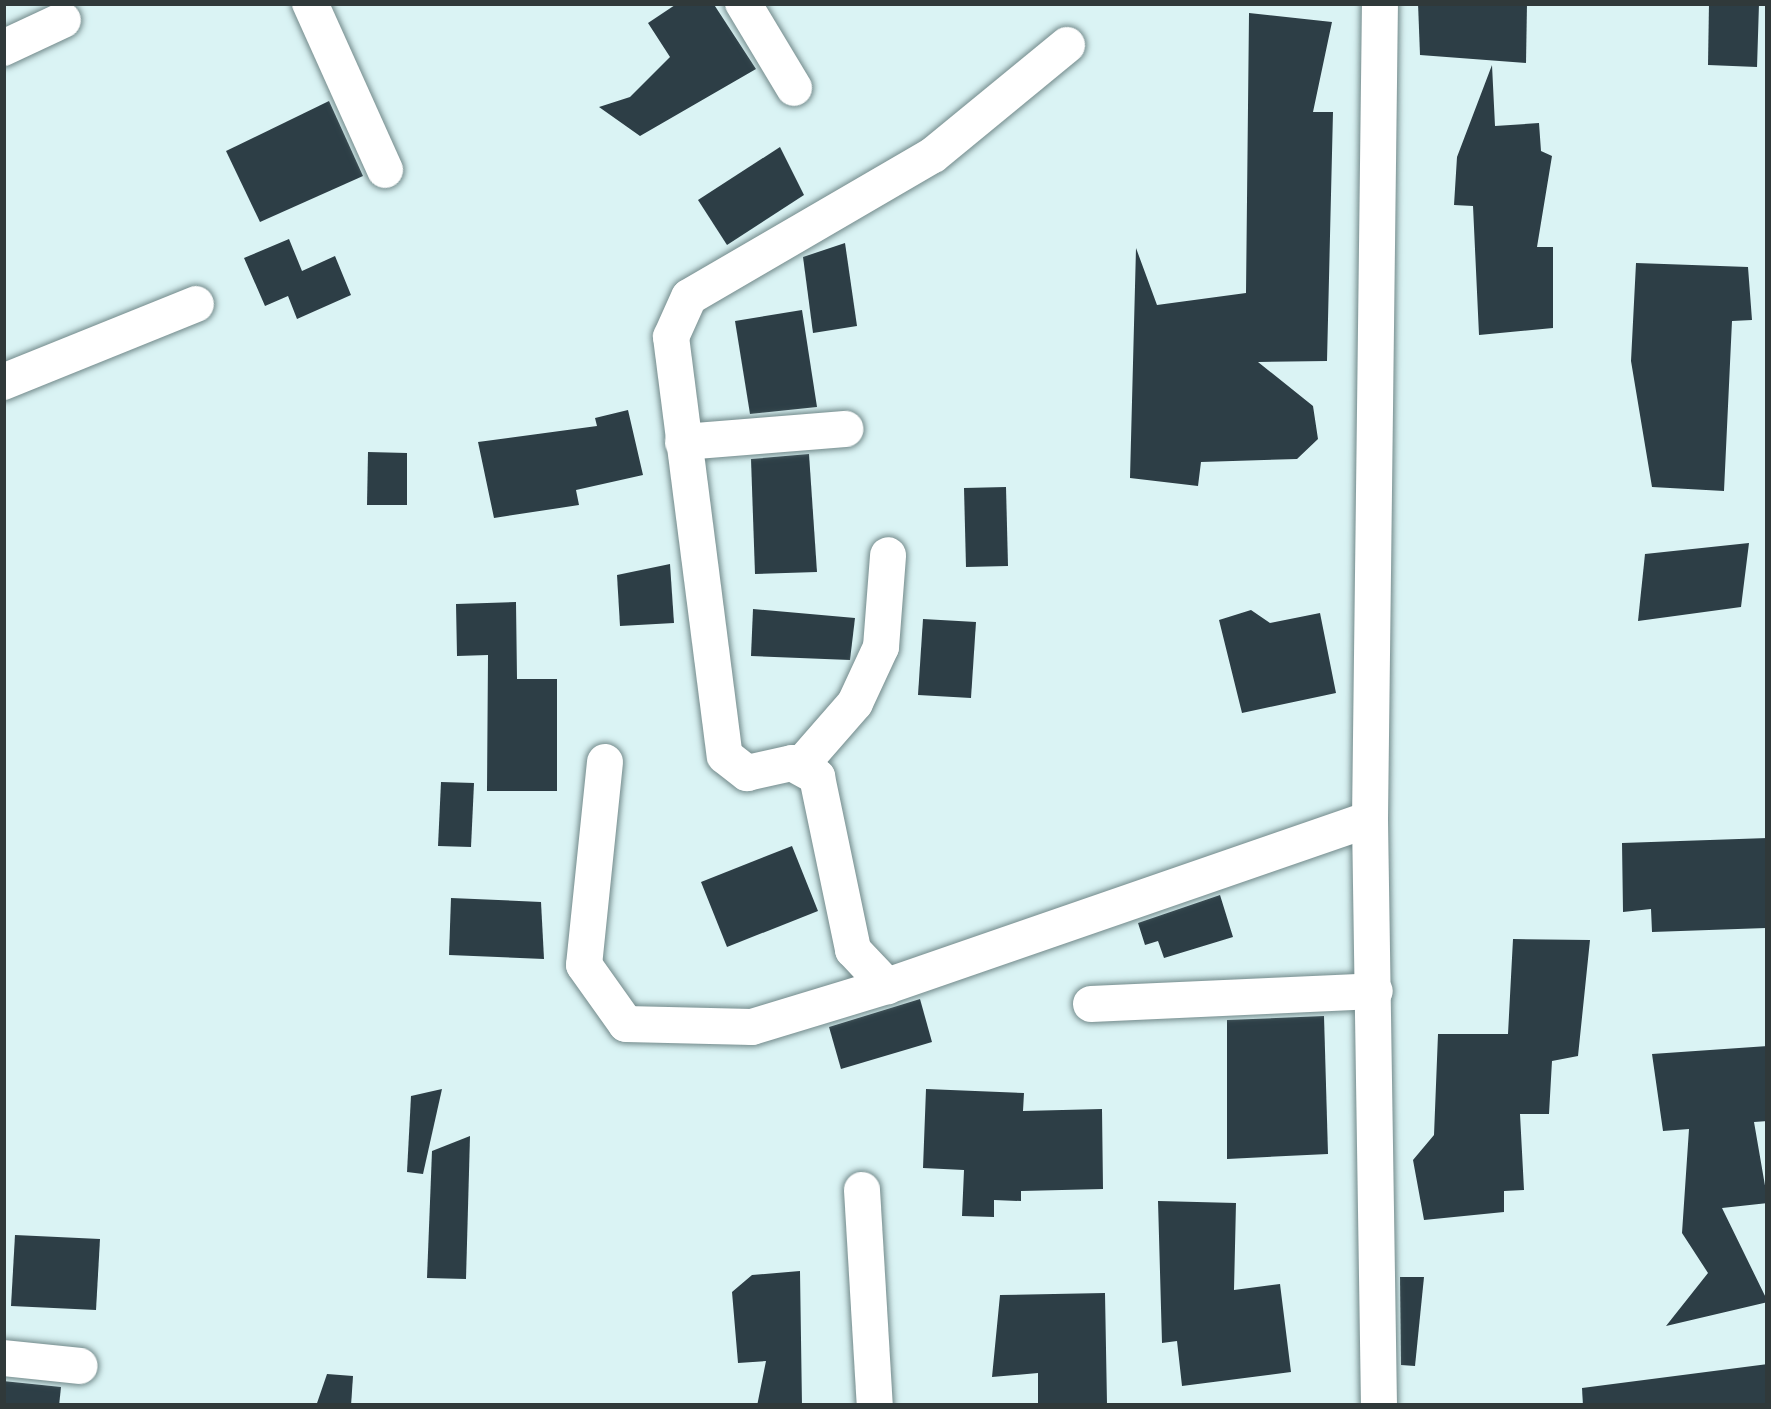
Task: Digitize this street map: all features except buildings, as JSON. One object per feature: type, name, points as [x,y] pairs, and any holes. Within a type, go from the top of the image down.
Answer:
[{"type":"street","points":[[310,3],[385,170]]},
{"type":"street","points":[[742,3],[794,88]]},
{"type":"street","points":[[1378,1406],[1370,819],[1380,3]]},
{"type":"street","points":[[3,48],[63,20]]},
{"type":"street","points":[[888,555],[881,647],[855,703],[801,764],[747,772],[724,756],[671,338],[689,297],[933,155],[1067,45]]},
{"type":"street","points":[[3,382],[196,304]]},
{"type":"street","points":[[683,442],[845,429]]},
{"type":"street","points":[[605,762],[584,965],[626,1024],[752,1027],[886,986],[1370,819]]},
{"type":"street","points":[[801,764],[823,796],[853,950],[886,986]]},
{"type":"street","points":[[1091,1004],[1375,991]]},
{"type":"street","points":[[862,1190],[875,1406]]},
{"type":"street","points":[[3,1358],[80,1366]]}]
